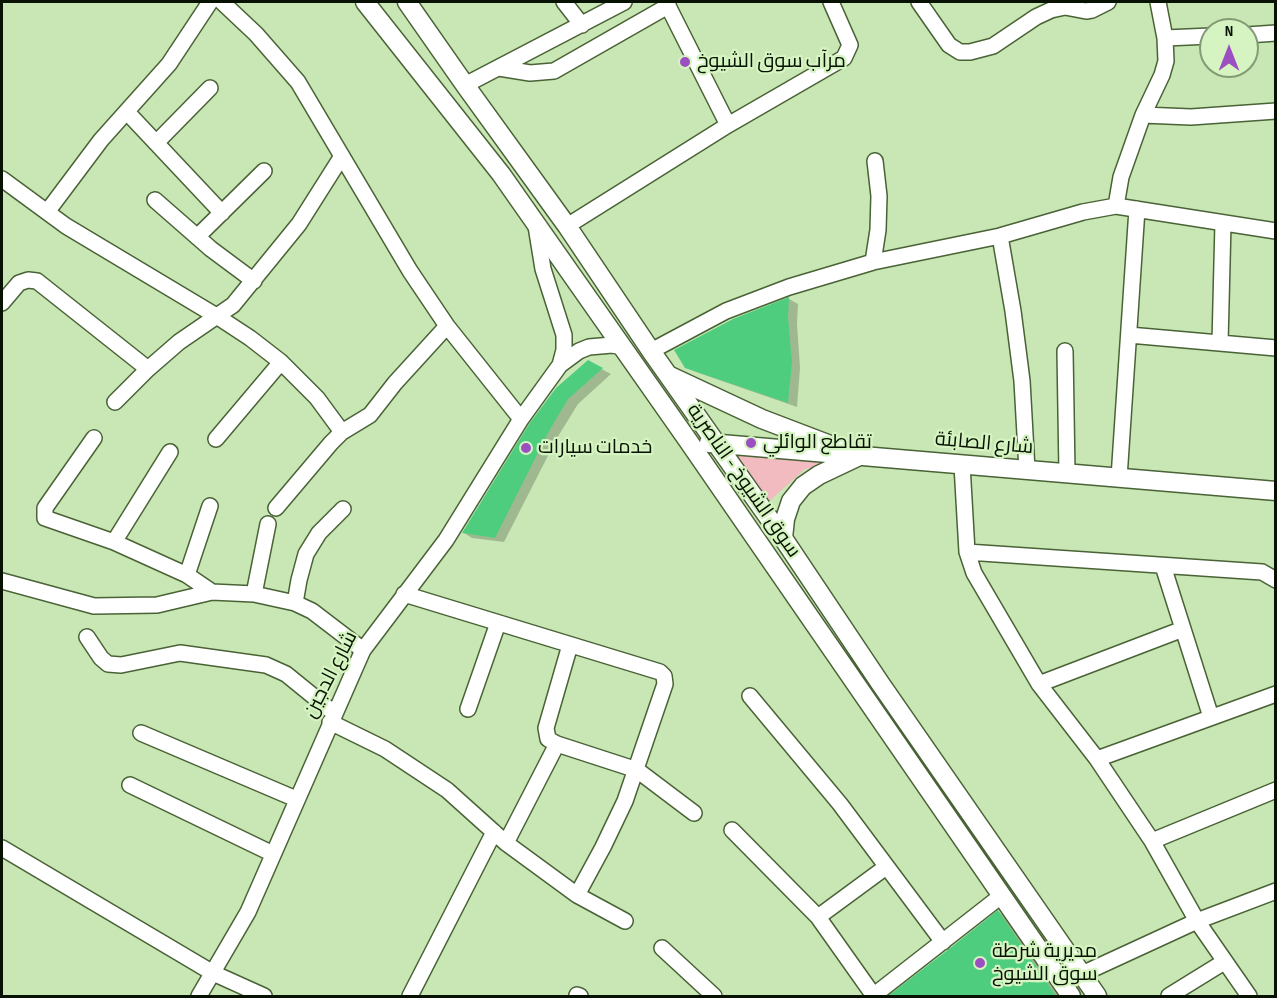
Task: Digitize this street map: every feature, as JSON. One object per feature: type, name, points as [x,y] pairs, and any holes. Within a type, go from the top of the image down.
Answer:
[{"type":"main road","name":"سوق الشيوخ - الناصرية","points":[[407,2],[567,226],[1097,996]]},
{"type":"main road","name":"سوق الشيوخ - الناصرية","points":[[369,3],[501,174],[1071,996]]},
{"type":"main road","points":[[669,376],[762,419],[859,456]]},
{"type":"main road","name":"شارع الصابئة","points":[[689,442],[1275,491]]},
{"type":"main road","points":[[783,538],[784,519],[791,501],[803,486],[819,475],[859,456]]},
{"type":"street","points":[[46,212],[102,140],[169,64],[210,2]]},
{"type":"street","points":[[222,2],[256,34],[298,82],[399,252],[447,326],[521,419]]},
{"type":"street","points":[[564,2],[582,25]]},
{"type":"street","points":[[465,85],[624,2]]},
{"type":"street","points":[[567,226],[728,125],[844,58],[850,45],[831,2]]},
{"type":"street","points":[[919,2],[949,45],[960,52],[993,46],[1036,17],[1051,10],[1065,7],[1086,11],[1108,2]]},
{"type":"street","points":[[1116,206],[1121,177],[1143,115],[1162,75],[1166,61],[1165,39],[1158,2]]},
{"type":"street","points":[[499,68],[530,73],[554,71],[668,4],[728,125]]},
{"type":"street","points":[[1259,34],[1275,33]]},
{"type":"street","points":[[1165,39],[1199,37]]},
{"type":"street","points":[[156,143],[210,88]]},
{"type":"street","points":[[1143,115],[1191,117],[1275,111]]},
{"type":"street","points":[[127,112],[222,213]]},
{"type":"street","points":[[115,402],[179,342],[233,305],[298,224],[342,156]]},
{"type":"street","points":[[873,262],[878,230],[879,196],[875,161]]},
{"type":"street","points":[[197,237],[264,171]]},
{"type":"street","points":[[2,179],[66,226],[218,317],[281,362],[317,398],[342,432]]},
{"type":"street","points":[[155,200],[197,237],[254,281]]},
{"type":"street","points":[[651,351],[726,311],[789,287],[873,262],[1000,236],[1083,212],[1116,206],[1275,231]]},
{"type":"street","points":[[1119,478],[1137,209]]},
{"type":"street","points":[[1220,343],[1223,223]]},
{"type":"street","name":"شارع الدجين","points":[[536,226],[543,269],[564,335],[564,350],[560,365]]},
{"type":"street","points":[[1000,236],[1022,381],[1027,470]]},
{"type":"street","points":[[2,303],[20,283],[28,280],[37,281],[148,369]]},
{"type":"street","points":[[276,508],[342,432],[370,415],[395,383],[447,326]]},
{"type":"street","points":[[1129,335],[1275,348]]},
{"type":"street","name":"شارع الدجين","points":[[199,996],[248,912],[363,651],[446,540],[521,419],[560,365],[579,351],[589,347],[612,345],[623,347]]},
{"type":"street","points":[[1065,351],[1067,473]]},
{"type":"street","points":[[216,439],[281,362]]},
{"type":"street","points":[[94,438],[45,508],[45,518],[114,542],[187,575],[212,592]]},
{"type":"street","points":[[114,542],[170,452]]},
{"type":"street","points":[[962,465],[967,552],[974,573],[1039,684],[1097,759],[1152,841],[1197,921],[1249,996]]},
{"type":"street","points":[[187,575],[210,506]]},
{"type":"street","points":[[296,603],[306,554],[318,533],[343,509]]},
{"type":"street","points":[[254,594],[268,524]]},
{"type":"street","points":[[967,552],[1262,572],[1275,580]]},
{"type":"street","points":[[1162,566],[1211,717]]},
{"type":"street","points":[[2,581],[94,606],[157,605],[212,592],[254,594],[296,603],[312,611],[363,651]]},
{"type":"street","points":[[404,594],[660,672],[664,676],[665,684],[637,771],[614,824],[577,895]]},
{"type":"street","points":[[468,709],[498,623]]},
{"type":"street","points":[[1039,684],[1183,629]]},
{"type":"street","points":[[87,637],[101,658],[108,664],[121,664],[180,653],[266,665],[286,674],[332,718],[385,749],[447,790],[506,843],[577,895],[625,921]]},
{"type":"street","points":[[570,645],[546,728],[548,739],[637,771],[694,813]]},
{"type":"street","points":[[1097,759],[1275,694]]},
{"type":"street","points":[[750,696],[840,804],[943,942]]},
{"type":"street","points":[[141,733],[296,799]]},
{"type":"street","points":[[506,843],[557,744]]},
{"type":"street","points":[[129,785],[273,854]]},
{"type":"street","points":[[1152,841],[1275,790]]},
{"type":"street","points":[[732,830],[818,917],[874,996],[1001,896]]},
{"type":"street","points":[[410,996],[494,832]]},
{"type":"street","points":[[2,848],[213,974],[264,996]]},
{"type":"street","points":[[818,917],[886,867]]},
{"type":"street","points":[[1082,974],[1197,921],[1275,891]]},
{"type":"street","points":[[662,948],[714,996]]},
{"type":"street","points":[[1169,996],[1224,962]]},
{"type":"shaded area","points":[[736,454],[820,460],[821,462],[820,466],[805,469],[765,505],[734,458]]},
{"type":"building","points":[[789,297],[788,318],[792,362],[788,403],[685,368],[674,350],[733,319]]},
{"type":"building","name":"خدمات سيارات","points":[[588,360],[603,368],[568,399],[548,433],[495,538],[462,533],[529,424],[556,388]]},
{"type":"building","name":"مديرية شرطة سوق الشيوخ","points":[[998,910],[1056,996],[888,996],[949,949]]},
{"type":"place","name":"مرآب سوق الشيوخ","points":[[685,62]]},
{"type":"place","name":"تقاطع الوائلي","points":[[751,443]]},
{"type":"place","name":"خدمات سيارات","points":[[526,448]]},
{"type":"place","name":"مديرية شرطة سوق الشيوخ","points":[[980,963]]}]
